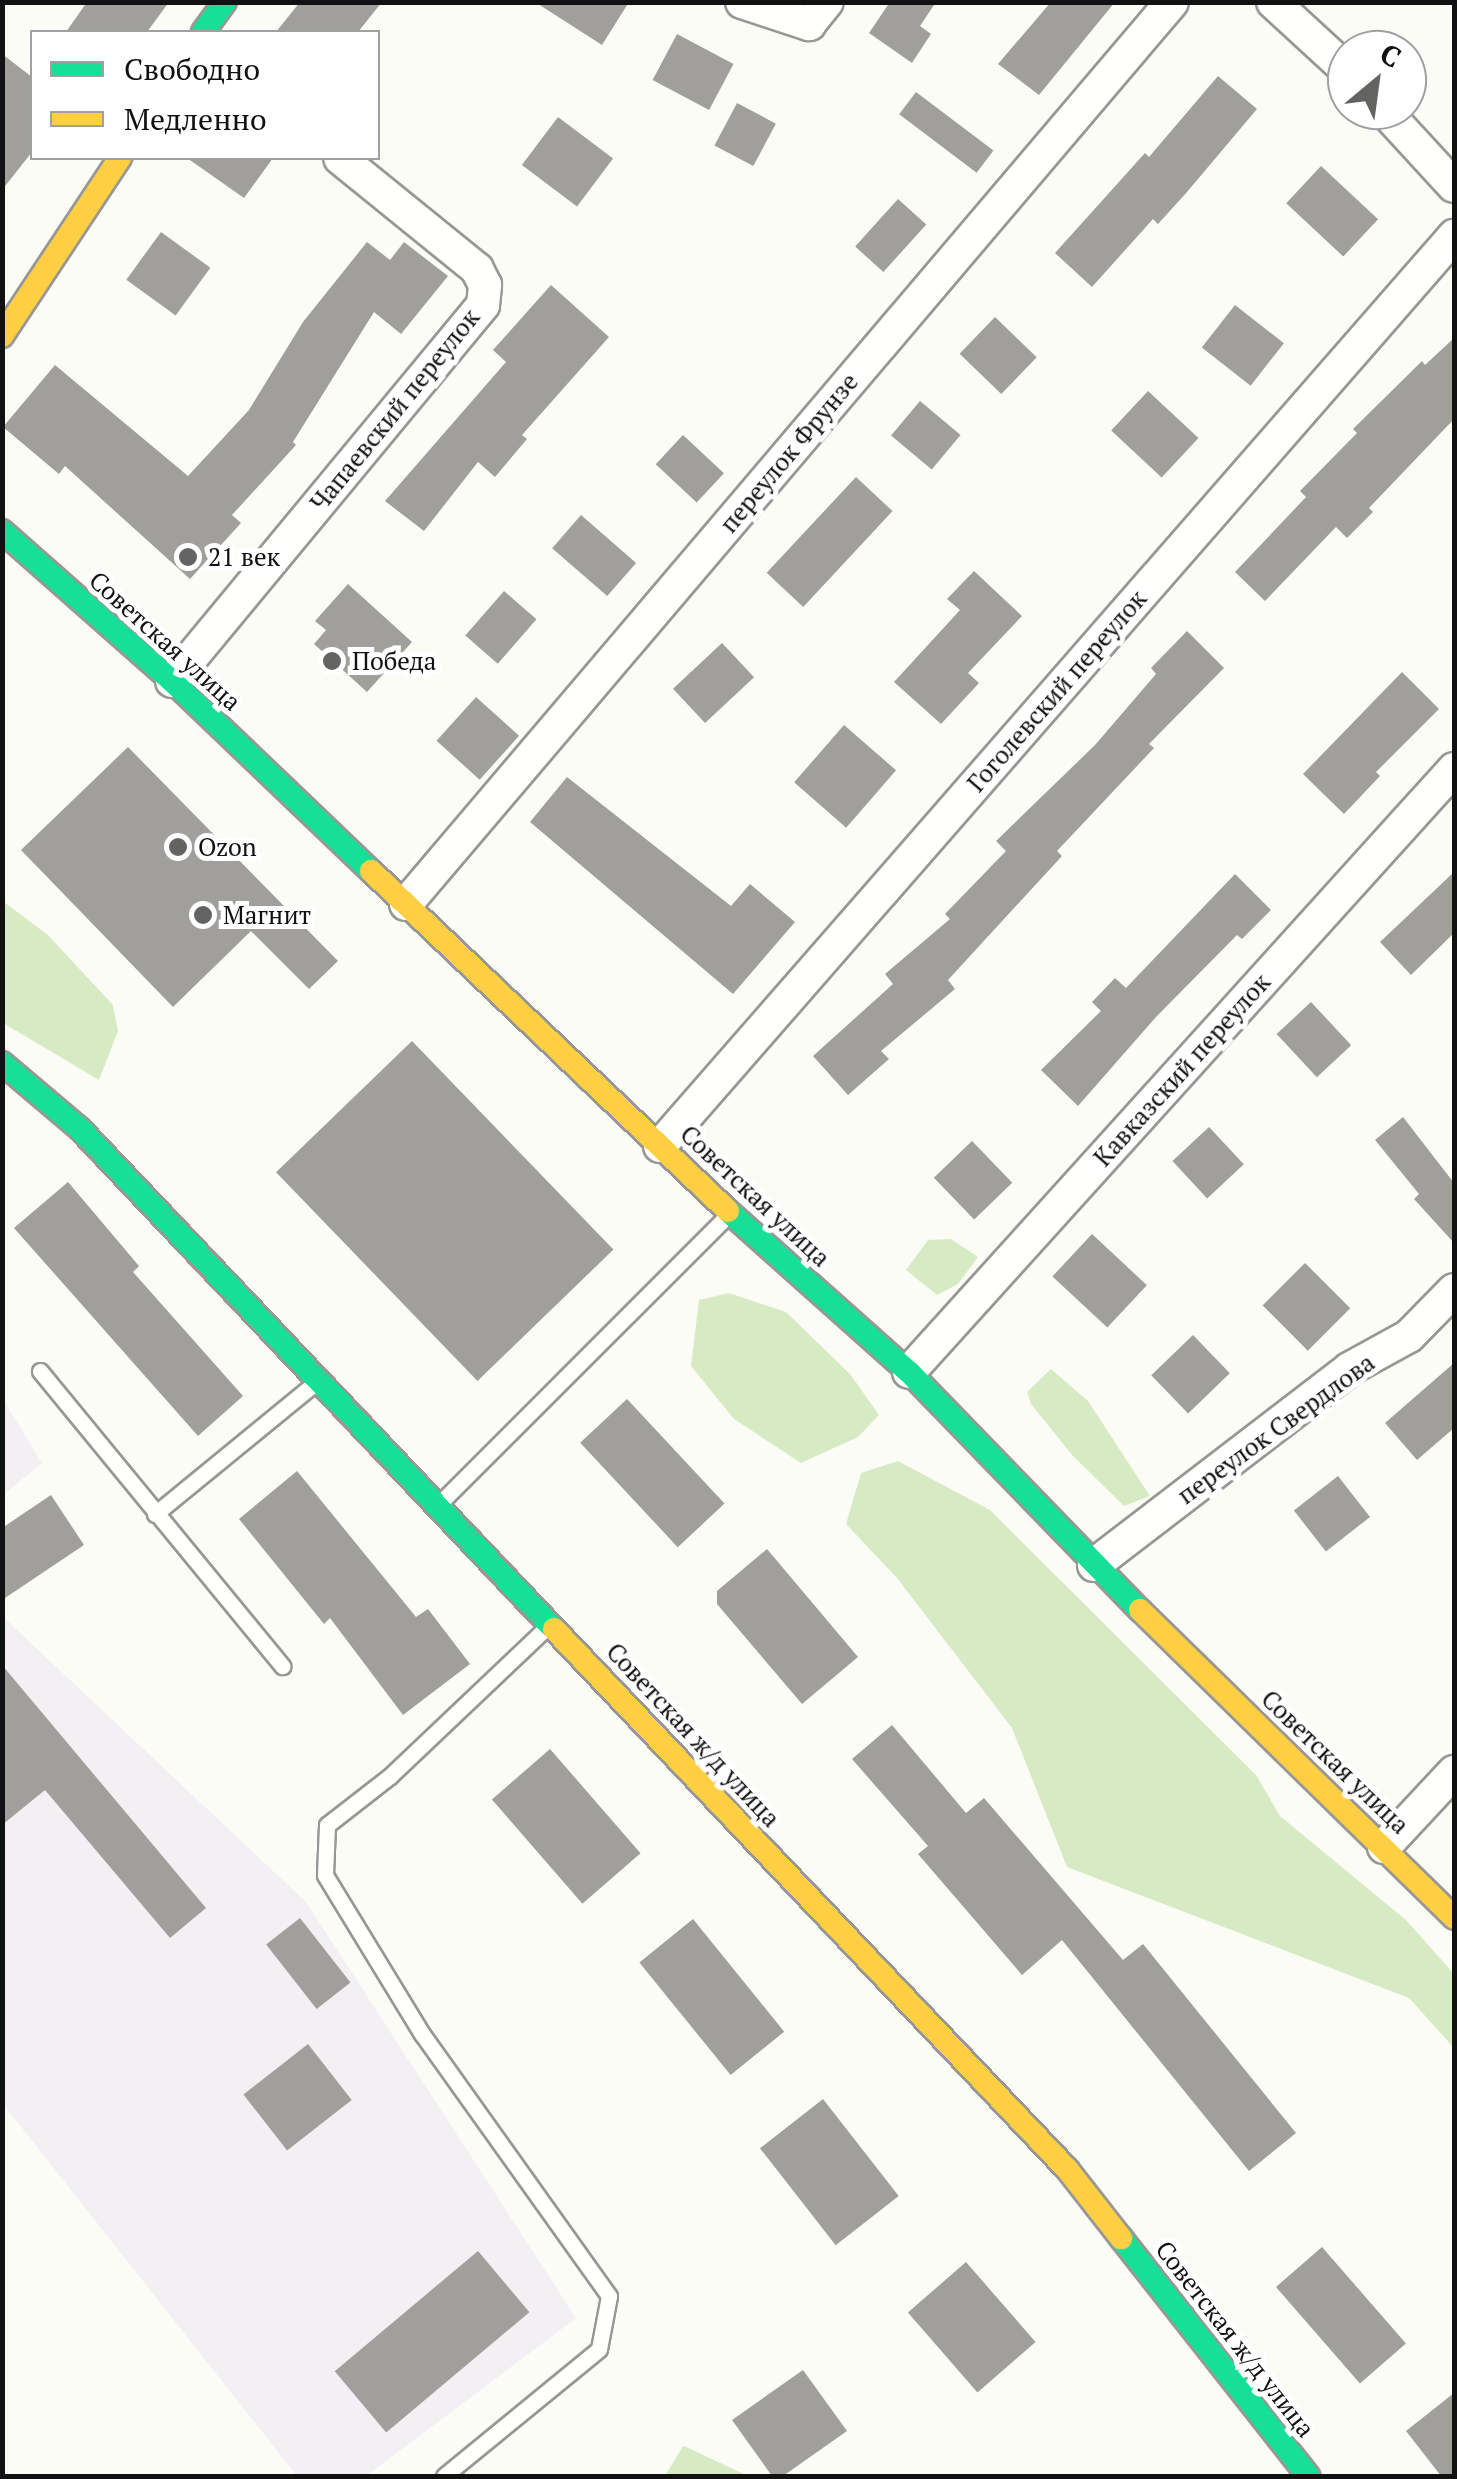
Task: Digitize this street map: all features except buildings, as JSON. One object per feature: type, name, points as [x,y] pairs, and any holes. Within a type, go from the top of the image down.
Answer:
[{"type":"street","points":[[204,30],[225,2]]},
{"type":"street","points":[[742,2],[808,24],[827,2]]},
{"type":"street","name":"переулок Фрунзе","points":[[406,904],[1172,2]]},
{"type":"street","points":[[1273,2],[1327,52]]},
{"type":"street","points":[[1402,130],[1454,186]]},
{"type":"street","points":[[2,336],[119,160]]},
{"type":"street","name":"Чапаевский переулок","points":[[172,681],[483,304],[485,285],[477,269],[342,160]]},
{"type":"street","name":"Гоголевский переулок","points":[[660,1146],[1454,236]]},
{"type":"street","name":"Советская улица","points":[[2,531],[172,681],[730,1213],[908,1372],[1094,1565],[1454,1918]]},
{"type":"street","name":"Кавказский переулок","points":[[908,1372],[1454,769]]},
{"type":"street","name":"Советская ж/д улица","points":[[2,1063],[79,1128],[1067,2169],[1308,2476]]},
{"type":"street","name":"переулок Свердлова","points":[[1094,1565],[1349,1369],[1409,1336],[1454,1290]]},
{"type":"street","points":[[1384,1847],[1454,1772]]},
{"type":"lane","points":[[437,1506],[730,1213]]},
{"type":"lane","points":[[40,1370],[282,1666]]},
{"type":"lane","points":[[155,1514],[318,1380]]},
{"type":"lane","points":[[444,2476],[599,2349],[608,2296],[422,2034],[326,1876],[328,1825],[390,1776],[550,1624]]},
{"type":"shaded area","points":[[3,1399],[42,1463],[2,1495]]},
{"type":"shaded area","points":[[2,1616],[306,1902],[576,2318],[366,2476],[297,2476],[3,2104]]},
{"type":"green space","points":[[4,902],[48,935],[113,1005],[118,1031],[99,1080],[3,1023]]},
{"type":"green space","points":[[951,1239],[978,1257],[958,1284],[937,1295],[906,1270],[928,1240]]},
{"type":"green space","points":[[729,1293],[786,1312],[850,1374],[879,1415],[858,1437],[801,1463],[734,1419],[691,1366],[699,1300]]},
{"type":"green space","points":[[1051,1369],[1088,1401],[1150,1496],[1124,1506],[1073,1456],[1031,1404],[1027,1392]]},
{"type":"green space","points":[[898,1461],[990,1510],[1256,1775],[1280,1816],[1406,1920],[1454,1974],[1454,2048],[1409,1998],[1067,1867],[1012,1728],[897,1578],[846,1524],[861,1473]]},
{"type":"green space","points":[[684,2446],[748,2476],[665,2476]]},
{"type":"traffic: fast","points":[[204,30],[225,2]]},
{"type":"traffic: fast","points":[[2,531],[172,681],[371,871]]},
{"type":"traffic: fast","points":[[2,1063],[79,1128],[554,1629]]},
{"type":"traffic: fast","points":[[728,1211],[909,1372],[1140,1610]]},
{"type":"traffic: fast","points":[[1121,2238],[1308,2476]]},
{"type":"traffic: slow","points":[[2,336],[119,160]]},
{"type":"traffic: slow","points":[[371,871],[728,1211]]},
{"type":"traffic: slow","points":[[1140,1610],[1454,1918]]},
{"type":"traffic: slow","points":[[554,1629],[1067,2169],[1121,2238]]},
{"type":"place","name":"21 век","points":[[188,557]]},
{"type":"place","name":"Победа","points":[[332,661]]},
{"type":"place","name":"Ozon","points":[[178,847]]},
{"type":"place","name":"Магнит","points":[[203,915]]}]
